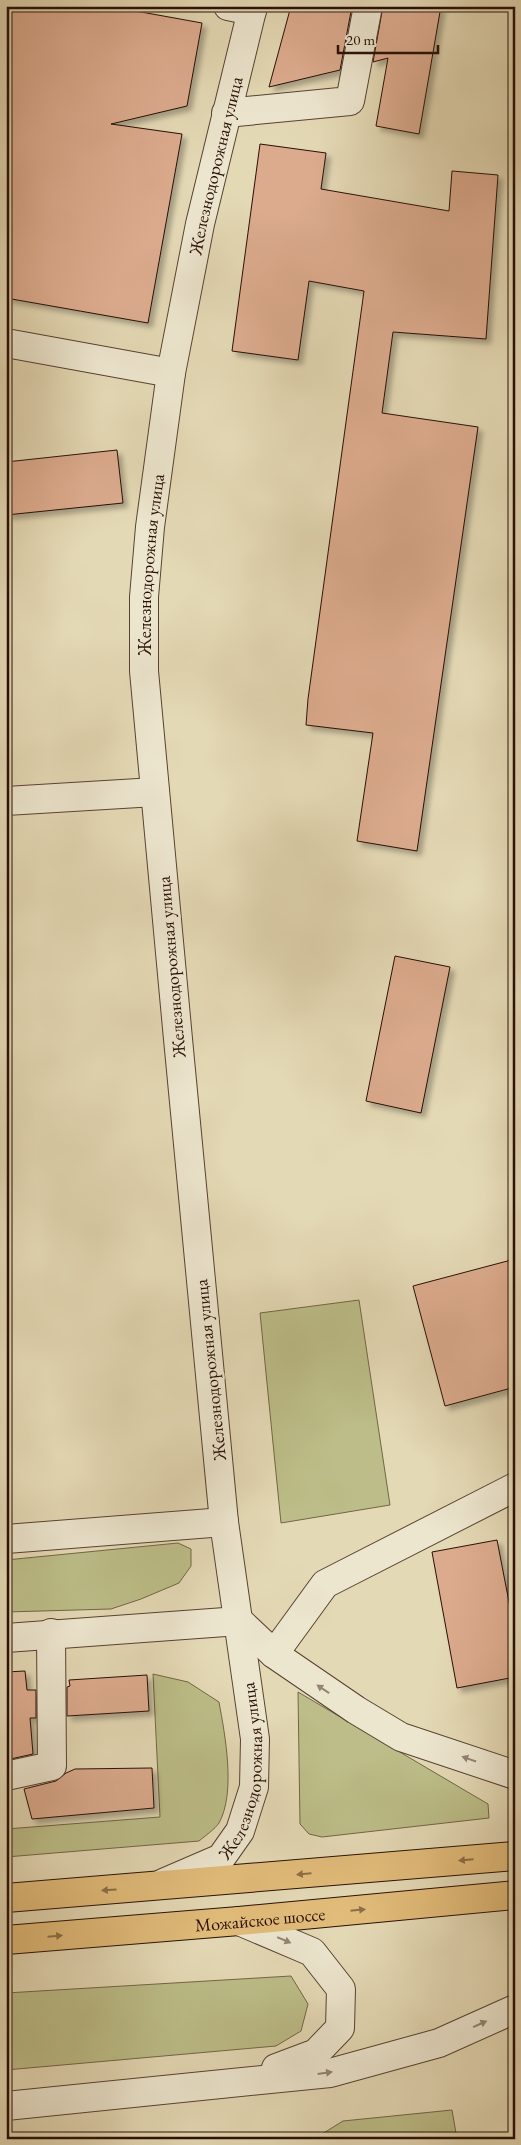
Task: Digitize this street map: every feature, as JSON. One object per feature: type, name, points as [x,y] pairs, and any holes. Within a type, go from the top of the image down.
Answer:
[{"type":"main road","points":[[6,1898],[515,1856]]},
{"type":"main road","name":"Можайское шоссе","points":[[6,1940],[240,1921],[515,1895]]},
{"type":"street","points":[[226,113],[350,101],[368,6]]},
{"type":"street","name":"Железнодорожная улица","points":[[157,1886],[220,1858],[240,1831],[254,1787],[255,1739],[224,1522],[144,671],[144,597],[150,527],[171,374],[200,224],[226,113],[244,8]]},
{"type":"street","points":[[6,343],[171,374]]},
{"type":"street","points":[[6,801],[155,792]]},
{"type":"street","points":[[274,1654],[325,1584],[515,1487]]},
{"type":"street","points":[[6,1539],[224,1522]]},
{"type":"street","points":[[6,1638],[51,1633],[239,1621],[274,1654],[356,1710],[401,1736],[515,1775]]},
{"type":"street","points":[[10,1776],[52,1766],[51,1633]]},
{"type":"street","points":[[240,1921],[312,1952],[341,1989],[340,2028],[316,2053],[242,2082]]},
{"type":"street","points":[[6,2106],[340,2070],[439,2043],[515,2009]]},
{"type":"green space","points":[[359,1300],[390,1505],[281,1523],[260,1313]]},
{"type":"green space","points":[[178,1543],[191,1549],[191,1566],[179,1583],[141,1599],[111,1609],[6,1612],[6,1560]]},
{"type":"green space","points":[[153,1674],[188,1682],[219,1702],[228,1763],[228,1780],[227,1796],[219,1823],[199,1841],[6,1857],[6,1829],[160,1817]]},
{"type":"green space","points":[[298,1692],[488,1804],[489,1818],[322,1837],[309,1834],[300,1824]]},
{"type":"green space","points":[[291,1976],[308,2004],[301,2031],[276,2046],[6,2070],[6,1993]]},
{"type":"green space","points":[[452,2110],[457,2139],[314,2139],[343,2121]]},
{"type":"building","points":[[6,6],[108,6],[202,23],[187,106],[111,124],[182,134],[148,323],[6,298]]},
{"type":"building","points":[[291,6],[352,6],[340,70],[269,87]]},
{"type":"building","points":[[383,6],[441,6],[419,134],[376,126],[388,58],[373,62]]},
{"type":"building","points":[[260,144],[326,153],[321,189],[449,211],[452,171],[498,175],[486,339],[393,332],[382,413],[478,427],[417,851],[357,841],[373,733],[306,725],[364,291],[309,281],[298,360],[232,351]]},
{"type":"building","points":[[117,450],[123,503],[6,515],[6,462]]},
{"type":"building","points":[[395,956],[450,967],[421,1113],[366,1101]]},
{"type":"building","points":[[515,1259],[515,1387],[445,1406],[413,1286]]},
{"type":"building","points":[[497,1540],[515,1633],[515,1677],[457,1688],[432,1552]]},
{"type":"building","points":[[25,1671],[27,1690],[36,1690],[36,1718],[30,1718],[33,1754],[6,1760],[6,1672]]},
{"type":"building","points":[[147,1675],[149,1711],[67,1716],[67,1687],[70,1686],[69,1680]]},
{"type":"building","points":[[152,1768],[154,1808],[32,1819],[24,1789],[56,1781],[75,1769]]}]
